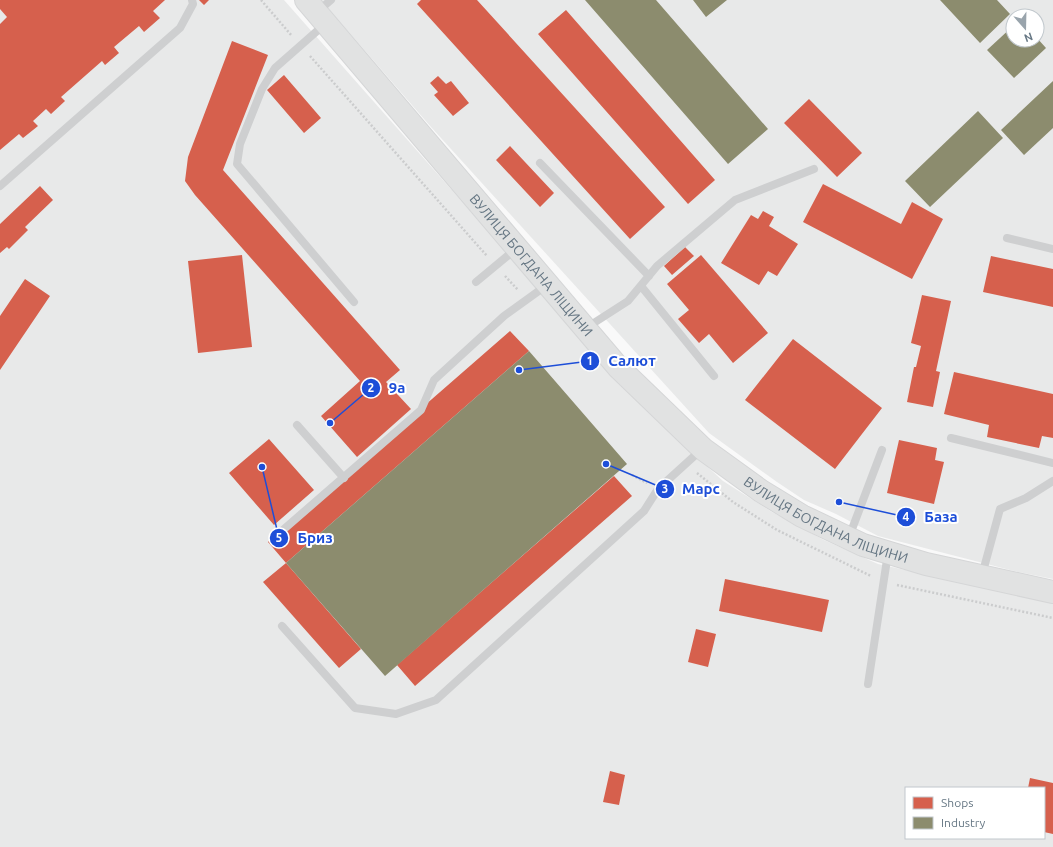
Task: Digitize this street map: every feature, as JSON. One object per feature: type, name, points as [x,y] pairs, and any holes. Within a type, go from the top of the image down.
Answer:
[{"type":"main road","name":"ВУЛИЦЯ БОГДАНА ЛІЩИНИ","points":[[320,9],[517,248],[618,367],[703,449],[761,491],[802,516],[863,545],[926,564],[1053,592]]},
{"type":"lane","points":[[0,186],[180,28],[193,4],[192,0]]},
{"type":"lane","points":[[320,9],[300,46],[274,68],[262,89],[240,144],[237,164],[354,302]]},
{"type":"lane","points":[[540,163],[649,276]]},
{"type":"lane","points":[[585,328],[628,301],[658,266],[735,200],[814,170]]},
{"type":"lane","points":[[1007,238],[1053,248]]},
{"type":"lane","points":[[476,282],[517,248]]},
{"type":"lane","points":[[276,536],[421,410],[434,380],[504,316],[548,285]]},
{"type":"lane","points":[[640,286],[714,376]]},
{"type":"lane","points":[[297,425],[344,478]]},
{"type":"lane","points":[[951,438],[1053,463]]},
{"type":"lane","points":[[282,626],[355,708],[396,714],[436,700],[644,511],[658,489],[703,449]]},
{"type":"lane","points":[[849,538],[882,450]]},
{"type":"lane","points":[[982,576],[1000,509],[1026,498],[1053,481]]},
{"type":"lane","points":[[868,684],[888,552]]},
{"type":"path","points":[[261,0],[300,46],[527,300]]},
{"type":"shaded area","points":[[0,0],[284,0],[646,410],[723,481],[772,512],[824,540],[878,564],[1053,602],[1053,847],[0,847]]},
{"type":"shaded area","points":[[321,0],[1053,0],[1053,579],[1014,571],[878,536],[836,514],[804,500],[709,433],[431,127]]},
{"type":"building: Shops","points":[[0,0],[165,0],[153,11],[160,18],[144,32],[139,26],[114,47],[119,53],[105,65],[102,61],[61,97],[65,101],[51,114],[46,109],[33,121],[38,126],[23,138],[19,134],[0,150],[0,24],[7,17],[0,9]]},
{"type":"building: Shops","points":[[199,0],[209,0],[204,5]]},
{"type":"building: Shops","points":[[421,0],[477,0],[665,207],[630,239],[417,4]]},
{"type":"building: Shops","points":[[566,10],[715,180],[688,204],[538,34]]},
{"type":"building: Shops","points":[[232,41],[268,55],[223,170],[400,370],[386,382],[411,409],[357,457],[321,416],[360,381],[195,195],[185,181],[188,157]]},
{"type":"building: Shops","points":[[284,75],[321,118],[304,133],[267,90]]},
{"type":"building: Shops","points":[[438,76],[446,84],[451,81],[469,103],[453,116],[434,95],[438,92],[430,83]]},
{"type":"building: Shops","points":[[809,99],[862,153],[837,177],[784,123]]},
{"type":"building: Shops","points":[[510,146],[554,193],[540,207],[496,160]]},
{"type":"building: Shops","points":[[823,184],[901,224],[912,202],[943,219],[912,279],[803,222]]},
{"type":"building: Shops","points":[[40,186],[53,200],[25,227],[28,230],[9,249],[7,247],[0,253],[0,224]]},
{"type":"building: Shops","points":[[763,211],[774,217],[769,226],[798,244],[777,276],[768,271],[759,285],[721,263],[751,215],[758,219]]},
{"type":"building: Shops","points":[[685,247],[694,256],[672,275],[664,266]]},
{"type":"building: Shops","points":[[242,255],[252,347],[198,353],[188,261]]},
{"type":"building: Shops","points":[[701,255],[768,333],[733,363],[709,334],[699,343],[678,319],[689,310],[667,284]]},
{"type":"building: Shops","points":[[991,256],[1053,269],[1053,307],[983,292]]},
{"type":"building: Shops","points":[[25,279],[50,296],[0,370],[0,316]]},
{"type":"building: Shops","points":[[922,295],[951,301],[936,371],[940,372],[933,407],[907,402],[914,367],[916,367],[921,346],[911,343]]},
{"type":"building: Shops","points":[[510,331],[529,351],[286,563],[268,542]]},
{"type":"building: Shops","points":[[793,339],[882,408],[835,469],[745,400]]},
{"type":"building: Shops","points":[[954,372],[1053,394],[1053,438],[1042,436],[1039,448],[987,437],[989,425],[944,414]]},
{"type":"building: Shops","points":[[269,439],[314,490],[274,525],[229,473]]},
{"type":"building: Shops","points":[[899,440],[937,448],[935,460],[944,462],[934,504],[887,493]]},
{"type":"building: Shops","points":[[614,476],[632,496],[415,686],[397,665]]},
{"type":"building: Shops","points":[[286,563],[361,649],[339,668],[263,582]]},
{"type":"building: Shops","points":[[725,579],[829,600],[822,632],[719,611]]},
{"type":"building: Shops","points":[[696,629],[716,634],[708,667],[688,662]]},
{"type":"building: Shops","points":[[610,771],[625,775],[619,805],[603,802]]},
{"type":"building: Shops","points":[[1030,778],[1053,783],[1053,834],[1045,832],[1045,787],[1028,787]]},
{"type":"building: Industry","points":[[585,0],[656,0],[768,129],[728,164]]},
{"type":"building: Industry","points":[[693,0],[727,0],[706,17]]},
{"type":"building: Industry","points":[[940,0],[997,0],[1005,9],[1005,19],[980,43]]},
{"type":"building: Industry","points":[[1005,33],[1005,48],[1046,48],[1014,78],[987,50]]},
{"type":"building: Industry","points":[[1053,81],[1053,128],[1024,155],[1001,130]]},
{"type":"building: Industry","points":[[978,111],[1003,138],[930,207],[905,181]]},
{"type":"building: Industry","points":[[529,351],[627,464],[385,676],[286,563]]},
{"type":"place","name":"Салют","points":[[519,370]]},
{"type":"place","name":"9а","points":[[330,423]]},
{"type":"place","name":"Марс","points":[[606,464]]},
{"type":"place","name":"Бриз","points":[[262,467]]},
{"type":"place","name":"База","points":[[839,502]]}]
